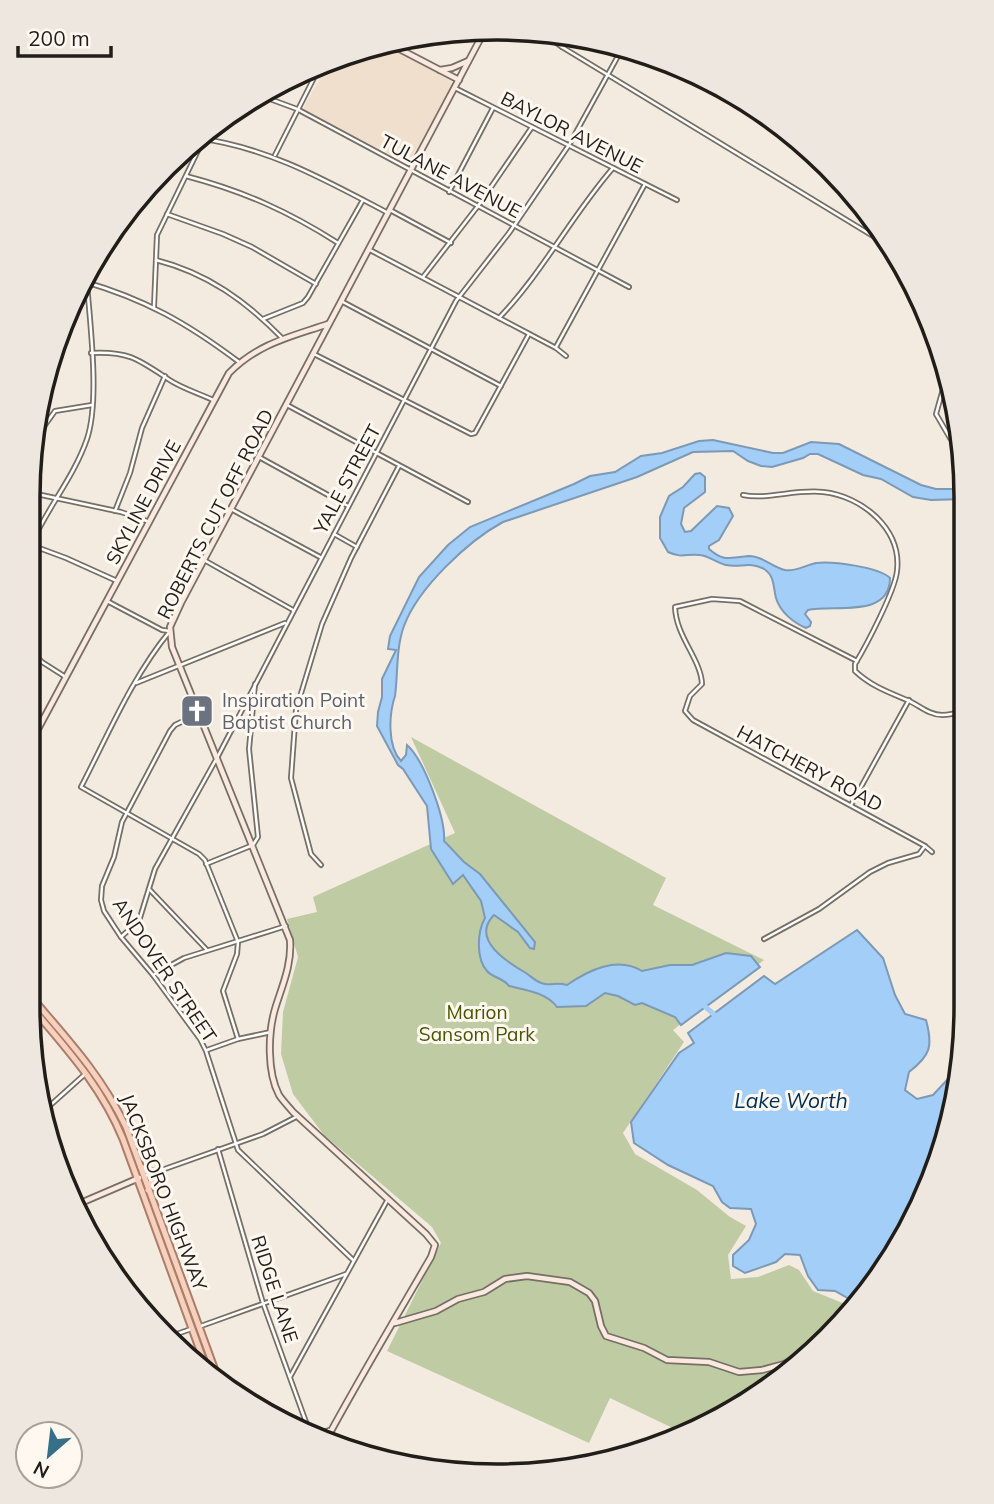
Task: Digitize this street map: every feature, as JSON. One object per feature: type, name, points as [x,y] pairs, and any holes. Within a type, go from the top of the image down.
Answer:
[{"type":"main road","name":"JACKSBORO HIGHWAY","points":[[40,1011],[107,1103],[137,1167]]},
{"type":"main road","name":"JACKSBORO HIGHWAY","points":[[40,1015],[92,1068],[113,1100],[137,1167],[137,1179],[213,1364]]},
{"type":"main road","points":[[137,1179],[137,1167],[155,1172],[148,1190]]},
{"type":"main road","name":"JACKSBORO HIGHWAY","points":[[137,1179],[148,1190],[202,1355]]},
{"type":"street","name":"ROBERTS CUT OFF ROAD","points":[[330,1432],[377,1348],[395,1323],[435,1245],[298,1116],[280,1097],[275,1087],[272,1072],[272,1019],[290,959],[290,940],[218,756],[178,666],[170,631],[174,615],[479,41]]},
{"type":"street","points":[[558,44],[869,232]]},
{"type":"street","points":[[402,50],[459,80]]},
{"type":"street","name":"YALE STREET","points":[[121,937],[139,922],[155,869],[218,756],[255,681],[459,297],[513,226],[569,145],[618,57]]},
{"type":"street","points":[[439,70],[453,68],[468,61]]},
{"type":"street","points":[[274,156],[313,79]]},
{"type":"street","name":"BAYLOR AVENUE","points":[[455,88],[677,200]]},
{"type":"street","name":"TULANE AVENUE","points":[[272,100],[297,109],[629,287]]},
{"type":"street","points":[[449,192],[493,108]]},
{"type":"street","points":[[423,277],[478,206],[532,127]]},
{"type":"street","points":[[213,140],[274,156],[451,243]]},
{"type":"street","points":[[155,307],[155,241],[198,152]]},
{"type":"street","points":[[499,318],[526,288],[613,168]]},
{"type":"street","points":[[186,176],[247,194],[272,205],[338,243]]},
{"type":"street","points":[[556,348],[645,184]]},
{"type":"street","points":[[263,319],[303,303],[363,200]]},
{"type":"street","points":[[167,214],[252,247],[316,284]]},
{"type":"street","points":[[370,250],[556,348],[566,356]]},
{"type":"street","points":[[156,260],[178,265],[224,288],[263,319],[283,340]]},
{"type":"street","points":[[93,284],[155,307],[191,327],[240,362]]},
{"type":"street","points":[[40,527],[83,448],[90,425],[92,353],[86,298]]},
{"type":"street","points":[[341,301],[501,386]]},
{"type":"street","name":"SKYLINE DRIVE","points":[[40,725],[229,373],[263,347],[329,324]]},
{"type":"street","points":[[314,354],[468,434],[473,434],[529,334]]},
{"type":"street","points":[[92,353],[111,352],[137,358],[165,376],[214,400]]},
{"type":"street","points":[[115,511],[130,474],[142,428],[165,376]]},
{"type":"street","points":[[942,394],[936,414],[950,438]]},
{"type":"street","points":[[46,423],[54,411],[92,405]]},
{"type":"street","points":[[287,405],[468,502]]},
{"type":"street","points":[[259,457],[348,506]]},
{"type":"street","points":[[321,865],[313,858],[291,778],[296,710],[322,624],[357,547],[399,466]]},
{"type":"street","points":[[743,495],[763,496],[801,491],[832,494],[866,508],[877,518],[889,533],[897,563],[894,583],[854,667],[855,671],[865,681],[887,693],[940,715],[954,713]]},
{"type":"street","points":[[40,496],[115,511],[148,522]]},
{"type":"street","points":[[231,509],[321,557]]},
{"type":"street","points":[[334,534],[357,547]]},
{"type":"street","points":[[40,548],[117,581]]},
{"type":"street","points":[[204,561],[293,610]]},
{"type":"street","name":"HATCHERY ROAD","points":[[857,661],[740,601],[712,599],[675,607],[679,631],[702,674],[702,684],[690,696],[685,711],[693,720],[932,852]]},
{"type":"street","points":[[107,601],[162,630],[170,631]]},
{"type":"street","points":[[136,683],[286,622]]},
{"type":"street","points":[[170,631],[136,683],[81,787],[199,854],[207,865],[238,942],[237,954],[223,991],[237,1039]]},
{"type":"street","points":[[40,660],[66,677]]},
{"type":"street","points":[[207,865],[253,845],[258,837],[249,749],[255,681]]},
{"type":"street","points":[[850,806],[909,700]]},
{"type":"street","name":"ANDOVER STREET","points":[[200,713],[175,725],[170,731],[126,813],[101,893],[104,911],[121,937],[153,975],[206,1051],[234,1144]]},
{"type":"street","points":[[764,939],[819,909],[880,866],[919,854],[925,846]]},
{"type":"street","points":[[149,889],[207,951]]},
{"type":"street","points":[[153,975],[175,962],[286,926]]},
{"type":"street","points":[[206,1051],[237,1039],[271,1032]]},
{"type":"street","points":[[51,1104],[92,1068]]},
{"type":"street","points":[[84,1202],[155,1172],[271,1131],[298,1116]]},
{"type":"street","points":[[234,1144],[353,1260]]},
{"type":"street","name":"RIDGE LANE","points":[[218,1149],[263,1303],[306,1422]]},
{"type":"street","points":[[289,1377],[388,1199]]},
{"type":"street","points":[[178,1333],[346,1274]]},
{"type":"street","points":[[395,1323],[436,1311],[458,1299],[484,1292],[505,1279],[527,1276],[554,1278],[589,1293],[606,1336],[629,1342],[667,1360],[709,1363],[745,1372],[780,1365]]},
{"type":"street","points":[[327,1431],[332,1429]]},
{"type":"shaded area","points":[[397,52],[448,79],[452,84],[411,161],[406,163],[303,109],[322,75],[350,64]]},
{"type":"green space","name":"Marion Sansom Park","points":[[411,737],[666,878],[653,905],[764,960],[673,1030],[684,1042],[623,1133],[635,1154],[697,1190],[730,1217],[746,1226],[728,1255],[731,1279],[758,1277],[789,1265],[799,1270],[813,1291],[844,1303],[798,1350],[751,1387],[673,1428],[610,1398],[589,1443],[387,1351],[441,1243],[432,1227],[324,1135],[293,1094],[281,1054],[283,1012],[298,957],[287,919],[317,912],[313,897],[455,833]]},
{"type":"water","points":[[713,440],[773,453],[783,453],[811,442],[839,444],[921,485],[936,489],[954,489],[954,499],[913,497],[881,479],[863,475],[818,454],[810,454],[772,467],[748,461],[733,451],[693,452],[637,477],[503,522],[460,553],[432,581],[411,611],[401,634],[391,712],[391,739],[396,755],[401,761],[406,755],[407,745],[420,763],[438,805],[444,841],[480,874],[535,942],[534,949],[530,948],[518,932],[494,915],[486,933],[494,949],[510,963],[542,983],[567,985],[584,974],[613,965],[642,971],[670,965],[692,965],[726,953],[751,956],[760,967],[681,1025],[675,1017],[642,1003],[635,1005],[605,993],[586,1006],[557,1007],[542,995],[509,986],[489,973],[483,966],[479,945],[480,930],[485,918],[481,901],[463,875],[453,884],[431,849],[427,806],[398,765],[377,726],[382,679],[396,650],[388,649],[390,636],[419,577],[448,545],[470,527],[590,476],[615,472],[641,456],[662,453],[699,441]]},
{"type":"water","points":[[700,473],[705,477],[705,492],[684,508],[681,524],[685,532],[691,531],[717,506],[729,508],[733,516],[719,540],[709,546],[709,549],[719,556],[754,556],[785,570],[816,563],[866,568],[890,578],[888,591],[871,605],[808,610],[805,614],[811,622],[806,628],[792,620],[781,608],[772,578],[764,569],[754,565],[731,566],[703,556],[668,552],[660,538],[660,517],[669,496],[683,487],[695,474]]},
{"type":"water","name":"Lake Worth","points":[[857,930],[883,958],[895,995],[905,1014],[926,1020],[928,1049],[922,1060],[909,1072],[905,1090],[917,1099],[933,1095],[948,1079],[930,1154],[907,1209],[877,1261],[848,1298],[835,1291],[818,1290],[808,1276],[800,1255],[785,1254],[776,1262],[745,1273],[733,1266],[733,1255],[749,1240],[756,1224],[751,1209],[730,1208],[722,1202],[713,1186],[668,1165],[634,1143],[631,1122],[679,1053],[694,1043],[688,1033],[764,976],[775,984]]},
{"type":"waterway","points":[[701,1003],[717,1017]]},
{"type":"place","name":"Inspiration Point Baptist Church","points":[[197,711]]}]
